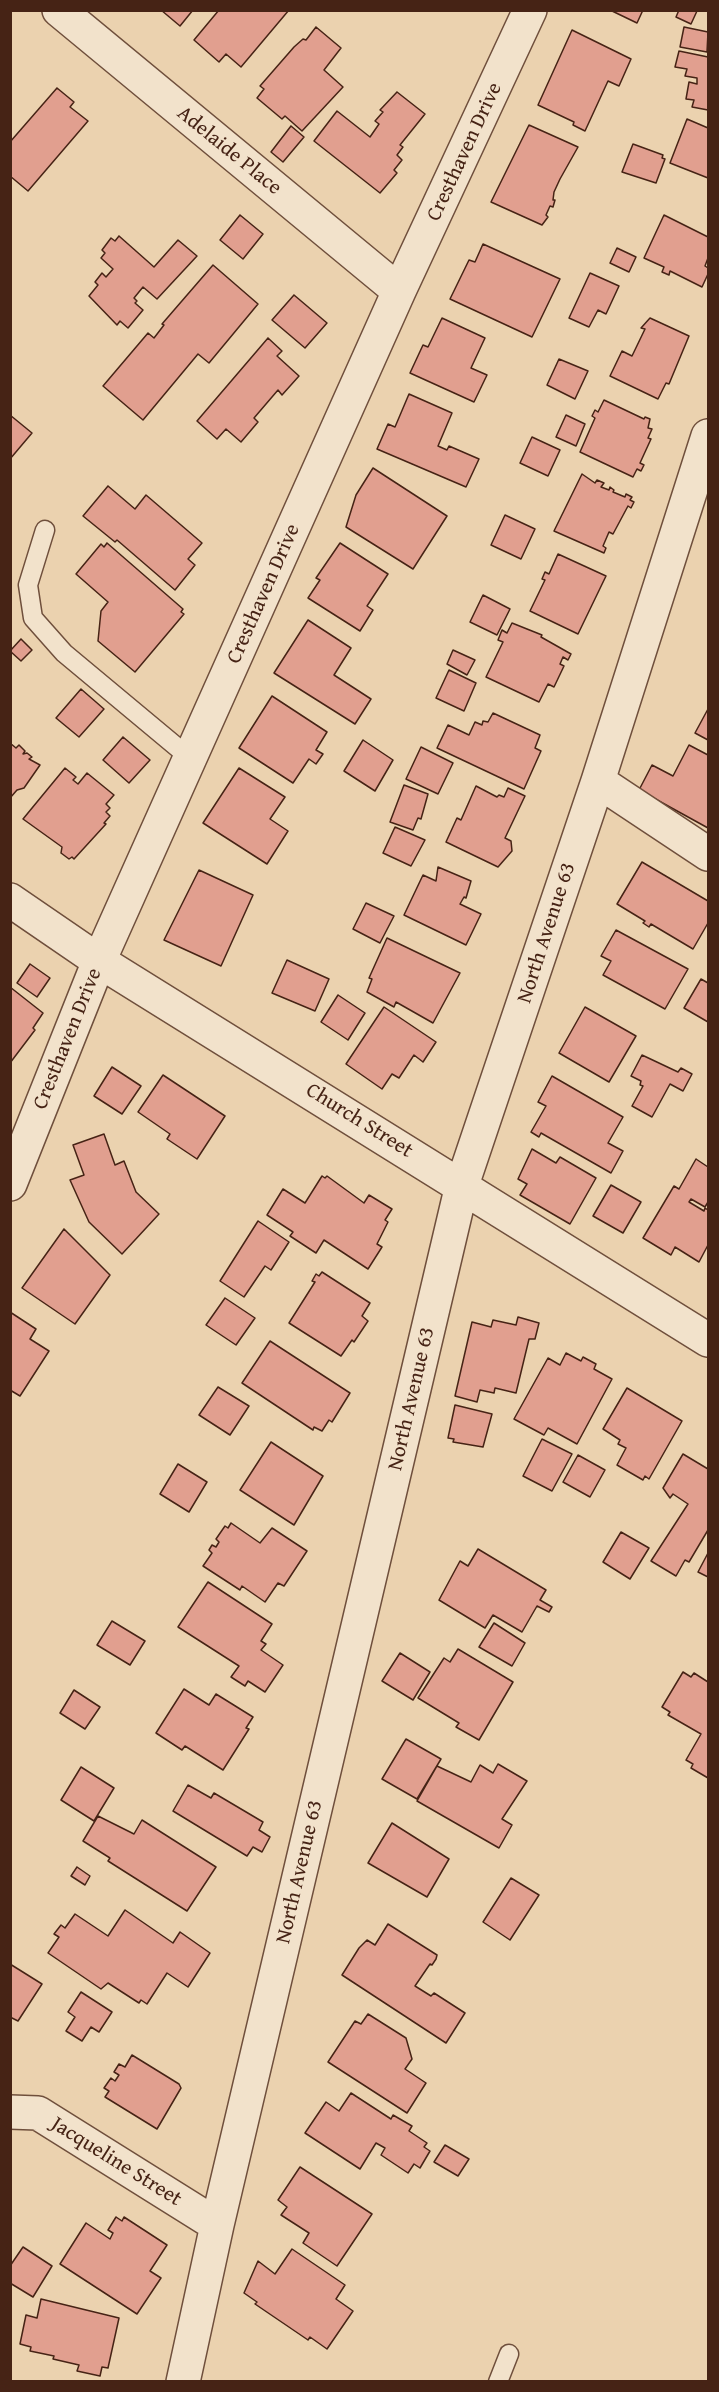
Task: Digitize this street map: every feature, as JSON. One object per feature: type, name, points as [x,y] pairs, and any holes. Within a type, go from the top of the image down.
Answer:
[{"type":"street","name":"Adelaide Place","points":[[58,10],[399,291]]},
{"type":"street","name":"Cresthaven Drive","points":[[10,1184],[99,961],[399,291],[530,10]]},
{"type":"street","name":"North Avenue 63","points":[[183,2382],[217,2225],[462,1185],[598,781],[708,436]]},
{"type":"street","points":[[598,781],[708,854]]},
{"type":"street","name":"Church Street","points":[[10,900],[99,961],[708,1340]]},
{"type":"street","name":"Jacqueline Street","points":[[10,2112],[38,2114],[217,2225]]},
{"type":"lane","points":[[45,530],[28,585],[33,618],[64,653],[190,758]]},
{"type":"lane","points":[[498,2382],[509,2354]]},
{"type":"building","points":[[161,10],[193,10],[180,26]]},
{"type":"building","points":[[219,10],[289,10],[241,67],[226,54],[219,62],[194,40]]},
{"type":"building","points":[[610,10],[643,10],[637,23]]},
{"type":"building","points":[[679,10],[697,11],[691,24],[676,17]]},
{"type":"building","points":[[316,27],[341,48],[324,70],[343,87],[302,131],[285,116],[282,119],[257,98],[264,89],[260,86],[294,47],[303,39],[306,40]]},
{"type":"building","points":[[684,27],[708,32],[707,52],[680,47]]},
{"type":"building","points":[[572,30],[631,59],[619,86],[608,81],[585,131],[573,125],[574,122],[538,105]]},
{"type":"building","points":[[679,51],[708,57],[708,110],[692,107],[694,100],[686,99],[689,82],[697,84],[697,78],[685,76],[687,69],[675,67]]},
{"type":"building","points":[[57,88],[74,102],[70,107],[88,121],[28,191],[10,176],[10,142]]},
{"type":"building","points":[[397,92],[425,114],[400,145],[403,147],[397,155],[402,160],[394,170],[397,173],[380,193],[314,141],[337,111],[370,137],[379,124],[375,121],[383,112],[380,110]]},
{"type":"building","points":[[687,119],[708,128],[708,178],[670,163]]},
{"type":"building","points":[[529,125],[578,147],[554,192],[553,207],[550,206],[546,215],[548,217],[542,225],[491,202]]},
{"type":"building","points":[[291,126],[304,137],[283,162],[271,152]]},
{"type":"building","points":[[633,144],[663,155],[662,158],[665,159],[656,183],[622,172]]},
{"type":"building","points":[[240,215],[263,234],[243,259],[220,240]]},
{"type":"building","points":[[664,215],[708,237],[708,258],[705,266],[708,268],[708,274],[702,287],[670,271],[669,275],[662,272],[664,267],[644,258]]},
{"type":"building","points":[[119,236],[154,267],[178,240],[197,256],[157,299],[143,287],[134,298],[137,301],[135,303],[143,310],[128,328],[120,321],[117,325],[89,296],[98,285],[95,282],[102,273],[106,277],[113,269],[101,258],[105,253],[102,250],[111,238],[115,241]]},
{"type":"building","points":[[483,244],[560,279],[532,337],[450,299],[469,260],[475,262]]},
{"type":"building","points":[[617,248],[636,257],[629,272],[610,263]]},
{"type":"building","points":[[213,265],[258,304],[209,363],[198,354],[143,420],[103,386],[148,333],[154,338],[164,325],[162,324]]},
{"type":"building","points":[[590,273],[619,286],[606,314],[598,310],[589,327],[569,318]]},
{"type":"building","points":[[294,295],[327,323],[305,348],[272,320]]},
{"type":"building","points":[[442,318],[485,338],[471,368],[487,375],[474,402],[410,373],[423,345],[428,347]]},
{"type":"building","points":[[650,318],[689,336],[669,384],[666,383],[658,399],[610,376],[622,351],[632,356],[645,329],[641,328]]},
{"type":"building","points":[[268,338],[282,351],[277,356],[299,376],[282,395],[278,390],[254,418],[258,422],[241,442],[226,429],[217,439],[197,421]]},
{"type":"building","points":[[559,359],[588,371],[575,399],[547,385]]},
{"type":"building","points":[[409,394],[452,413],[438,446],[447,450],[449,446],[479,459],[466,487],[377,449],[388,424],[395,427]]},
{"type":"building","points":[[604,400],[644,419],[645,417],[650,419],[648,428],[652,429],[648,438],[651,439],[640,463],[644,465],[641,471],[637,469],[633,477],[580,452],[595,418],[592,416],[595,410],[598,412]]},
{"type":"building","points":[[10,415],[32,433],[10,459]]},
{"type":"building","points":[[566,415],[585,424],[576,446],[556,437]]},
{"type":"building","points":[[532,437],[560,450],[548,476],[520,463]]},
{"type":"building","points":[[373,468],[447,516],[413,569],[346,527],[356,495]]},
{"type":"building","points":[[582,474],[595,483],[597,480],[604,483],[601,487],[609,490],[610,487],[614,490],[613,492],[632,497],[630,500],[634,502],[631,508],[628,506],[613,534],[609,532],[603,546],[606,548],[604,553],[554,531]]},
{"type":"building","points":[[108,486],[135,509],[146,495],[202,543],[188,559],[195,565],[175,590],[117,540],[115,542],[83,516]]},
{"type":"building","points":[[505,515],[535,529],[521,559],[491,545]]},
{"type":"building","points":[[107,543],[183,609],[181,612],[184,614],[135,672],[98,641],[101,611],[108,602],[76,574],[101,544],[104,547]]},
{"type":"building","points":[[340,543],[388,574],[367,606],[373,610],[360,631],[308,598],[320,580],[316,578]]},
{"type":"building","points":[[558,554],[606,576],[578,634],[530,611],[545,580],[542,579],[545,572],[549,574]]},
{"type":"building","points":[[483,595],[510,609],[497,635],[470,622]]},
{"type":"building","points":[[308,620],[351,648],[334,675],[371,699],[355,724],[274,673]]},
{"type":"building","points":[[512,623],[542,635],[541,637],[571,654],[568,660],[563,657],[560,664],[564,666],[554,687],[548,684],[539,702],[486,677],[503,642],[498,640],[502,630],[507,633]]},
{"type":"building","points":[[21,639],[32,650],[21,661],[10,651]]},
{"type":"building","points":[[453,650],[475,660],[467,675],[447,664]]},
{"type":"building","points":[[449,670],[476,683],[464,711],[436,698]]},
{"type":"building","points":[[81,689],[104,709],[79,737],[56,718]]},
{"type":"building","points":[[272,696],[327,732],[316,750],[323,754],[316,764],[309,759],[293,783],[239,748]]},
{"type":"building","points":[[708,709],[708,740],[695,733]]},
{"type":"building","points":[[493,713],[540,735],[535,748],[541,751],[524,789],[437,748],[448,725],[469,735],[475,722],[482,725],[483,721],[488,722]]},
{"type":"building","points":[[123,737],[150,760],[129,783],[103,760]]},
{"type":"building","points":[[363,740],[393,760],[375,791],[344,771]]},
{"type":"building","points":[[10,743],[16,748],[19,745],[25,751],[23,754],[27,753],[32,757],[29,759],[40,765],[24,788],[17,790],[10,798]]},
{"type":"building","points":[[689,745],[708,755],[708,828],[639,790],[652,765],[673,776]]},
{"type":"building","points":[[421,747],[453,763],[438,794],[406,779]]},
{"type":"building","points":[[65,768],[76,777],[73,780],[78,784],[87,773],[114,795],[106,804],[110,808],[106,812],[110,816],[104,823],[106,824],[74,859],[72,857],[69,859],[61,853],[62,847],[23,819]]},
{"type":"building","points":[[239,768],[285,797],[270,819],[288,831],[267,864],[203,823]]},
{"type":"building","points":[[404,785],[428,794],[421,819],[418,818],[413,830],[390,822]]},
{"type":"building","points":[[476,786],[497,797],[499,795],[504,797],[508,788],[525,796],[505,838],[511,841],[512,851],[498,867],[446,842],[457,818],[461,820]]},
{"type":"building","points":[[395,827],[425,840],[411,866],[383,853]]},
{"type":"building","points":[[642,862],[708,901],[708,923],[693,949],[651,924],[649,927],[643,923],[645,921],[617,904]]},
{"type":"building","points":[[438,867],[471,881],[466,898],[464,897],[460,904],[481,914],[466,945],[404,915],[423,875],[436,881]]},
{"type":"building","points":[[199,870],[253,895],[221,966],[164,940]]},
{"type":"building","points":[[366,903],[394,916],[380,943],[353,929]]},
{"type":"building","points":[[616,930],[688,969],[665,1009],[603,975],[611,961],[601,956]]},
{"type":"building","points":[[387,938],[460,973],[433,1023],[396,1002],[394,1007],[367,992],[372,979],[369,978]]},
{"type":"building","points":[[287,960],[329,979],[315,1011],[272,993]]},
{"type":"building","points":[[30,964],[50,978],[37,997],[17,983]]},
{"type":"building","points":[[701,979],[708,983],[708,1022],[684,1008]]},
{"type":"building","points":[[10,987],[43,1013],[33,1028],[35,1030],[10,1063]]},
{"type":"building","points":[[338,995],[365,1013],[348,1040],[321,1022]]},
{"type":"building","points":[[384,1007],[436,1042],[423,1062],[414,1055],[399,1078],[392,1074],[382,1089],[346,1064]]},
{"type":"building","points":[[585,1007],[636,1036],[609,1082],[559,1053]]},
{"type":"building","points":[[642,1055],[678,1072],[681,1068],[692,1074],[683,1091],[670,1084],[652,1117],[632,1106],[643,1086],[640,1085],[641,1081],[631,1076]]},
{"type":"building","points":[[112,1067],[141,1086],[122,1114],[94,1096]]},
{"type":"building","points":[[163,1075],[225,1116],[197,1159],[167,1139],[170,1134],[138,1112]]},
{"type":"building","points":[[552,1076],[623,1117],[608,1143],[623,1151],[611,1173],[541,1133],[539,1137],[531,1132],[546,1106],[538,1102]]},
{"type":"building","points":[[104,1134],[115,1165],[124,1161],[136,1192],[159,1214],[122,1254],[89,1222],[70,1180],[84,1175],[73,1145]]},
{"type":"building","points":[[532,1149],[556,1163],[560,1157],[596,1178],[570,1224],[520,1195],[527,1184],[518,1179]]},
{"type":"building","points":[[696,1159],[708,1167],[708,1202],[705,1207],[691,1199],[689,1202],[704,1211],[705,1208],[708,1210],[708,1245],[699,1262],[675,1247],[671,1255],[643,1238],[674,1186],[679,1189]]},
{"type":"building","points":[[322,1176],[325,1178],[327,1176],[364,1203],[369,1195],[392,1209],[385,1220],[388,1222],[377,1244],[382,1247],[368,1269],[324,1240],[316,1253],[290,1236],[293,1232],[267,1215],[283,1189],[305,1203]]},
{"type":"building","points":[[611,1185],[641,1202],[623,1233],[593,1216]]},
{"type":"building","points":[[258,1221],[289,1242],[271,1270],[265,1266],[244,1297],[220,1281]]},
{"type":"building","points":[[64,1229],[110,1275],[75,1324],[22,1288]]},
{"type":"building","points":[[322,1272],[370,1303],[362,1316],[368,1321],[341,1356],[289,1323],[315,1282],[312,1281],[316,1274],[319,1276]]},
{"type":"building","points":[[225,1298],[255,1318],[236,1345],[206,1325]]},
{"type":"building","points":[[10,1312],[36,1329],[30,1339],[49,1351],[20,1396],[10,1390]]},
{"type":"building","points":[[518,1317],[539,1323],[535,1339],[529,1339],[516,1393],[495,1388],[494,1393],[480,1390],[477,1402],[455,1396],[472,1322],[491,1327],[493,1320],[516,1325]]},
{"type":"building","points":[[270,1341],[350,1393],[332,1422],[329,1420],[322,1431],[314,1427],[313,1430],[242,1383]]},
{"type":"building","points":[[566,1353],[581,1361],[583,1357],[596,1364],[594,1369],[612,1379],[577,1444],[548,1428],[544,1435],[514,1419],[548,1358],[560,1365]]},
{"type":"building","points":[[218,1387],[249,1406],[230,1435],[199,1415]]},
{"type":"building","points":[[627,1388],[682,1421],[649,1479],[645,1476],[643,1480],[617,1465],[626,1448],[618,1444],[620,1440],[603,1429]]},
{"type":"building","points":[[455,1405],[492,1414],[483,1447],[453,1442],[454,1439],[448,1438]]},
{"type":"building","points":[[542,1439],[572,1454],[552,1491],[523,1476]]},
{"type":"building","points":[[271,1442],[323,1476],[294,1525],[240,1490]]},
{"type":"building","points":[[683,1454],[708,1469],[708,1530],[689,1562],[685,1560],[676,1576],[651,1561],[688,1504],[673,1494],[670,1498],[663,1488]]},
{"type":"building","points":[[578,1455],[605,1470],[590,1497],[563,1482]]},
{"type":"building","points":[[178,1464],[207,1482],[189,1512],[160,1494]]},
{"type":"building","points":[[231,1523],[260,1543],[272,1528],[307,1551],[284,1586],[278,1583],[265,1602],[242,1586],[240,1590],[203,1566],[212,1553],[209,1550],[212,1545],[216,1547],[219,1542],[216,1539],[225,1526],[228,1528]]},
{"type":"building","points":[[621,1532],[649,1548],[630,1579],[603,1562]]},
{"type":"building","points":[[478,1549],[546,1590],[540,1600],[552,1607],[549,1612],[537,1606],[522,1632],[493,1615],[485,1628],[439,1600],[460,1561],[468,1566]]},
{"type":"building","points":[[708,1553],[708,1577],[698,1572]]},
{"type":"building","points":[[208,1582],[272,1624],[261,1641],[266,1644],[261,1650],[283,1665],[265,1692],[248,1681],[245,1686],[231,1677],[239,1666],[178,1627]]},
{"type":"building","points":[[112,1621],[145,1641],[130,1665],[97,1645]]},
{"type":"building","points":[[494,1623],[525,1643],[512,1666],[479,1647]]},
{"type":"building","points":[[458,1649],[513,1682],[479,1740],[456,1727],[459,1723],[418,1698],[444,1658],[450,1662]]},
{"type":"building","points":[[400,1653],[430,1672],[413,1700],[382,1681]]},
{"type":"building","points":[[683,1672],[691,1677],[694,1673],[708,1682],[708,1778],[691,1768],[693,1764],[686,1760],[701,1734],[668,1715],[670,1712],[662,1707]]},
{"type":"building","points":[[184,1689],[209,1705],[216,1694],[253,1717],[246,1728],[249,1729],[223,1770],[185,1746],[182,1750],[156,1733]]},
{"type":"building","points":[[74,1690],[100,1707],[85,1729],[60,1713]]},
{"type":"building","points":[[406,1739],[441,1759],[417,1799],[382,1779]]},
{"type":"building","points":[[498,1764],[527,1781],[502,1819],[512,1825],[499,1848],[417,1801],[437,1766],[471,1782],[480,1765],[493,1773]]},
{"type":"building","points":[[81,1767],[114,1788],[94,1821],[61,1800]]},
{"type":"building","points":[[188,1785],[211,1798],[214,1793],[263,1822],[259,1830],[270,1837],[262,1852],[253,1847],[247,1856],[173,1811]]},
{"type":"building","points":[[98,1816],[134,1834],[142,1820],[216,1867],[187,1911],[108,1861],[110,1858],[83,1841]]},
{"type":"building","points":[[392,1823],[449,1859],[427,1897],[368,1863]]},
{"type":"building","points":[[77,1867],[90,1876],[85,1885],[71,1876]]},
{"type":"building","points":[[511,1878],[539,1895],[510,1940],[483,1922]]},
{"type":"building","points":[[125,1910],[173,1943],[180,1932],[210,1953],[188,1987],[167,1973],[147,2004],[141,2000],[139,2003],[108,1983],[101,1989],[48,1953],[59,1937],[54,1934],[61,1925],[65,1928],[75,1914],[108,1936]]},
{"type":"building","points":[[388,1924],[437,1955],[415,1986],[431,1996],[434,1993],[465,2013],[446,2043],[342,1975],[359,1948],[367,1940],[375,1945]]},
{"type":"building","points":[[10,1964],[42,1984],[18,2021],[10,2017]]},
{"type":"building","points":[[81,1992],[112,2012],[99,2032],[91,2027],[82,2041],[66,2031],[75,2017],[68,2012]]},
{"type":"building","points":[[368,2014],[406,2038],[412,2059],[405,2069],[426,2083],[407,2113],[328,2062],[355,2021],[361,2024]]},
{"type":"building","points":[[132,2055],[179,2084],[181,2088],[157,2129],[105,2097],[109,2091],[104,2088],[111,2078],[115,2081],[119,2075],[114,2072],[119,2064],[125,2067]]},
{"type":"building","points":[[351,2093],[391,2119],[393,2115],[412,2126],[409,2131],[427,2143],[424,2147],[430,2151],[420,2168],[414,2164],[408,2173],[381,2155],[385,2148],[376,2143],[360,2169],[305,2133],[326,2102],[339,2111]]},
{"type":"building","points":[[445,2145],[469,2159],[458,2176],[434,2162]]},
{"type":"building","points":[[300,2167],[372,2214],[337,2266],[303,2243],[309,2233],[281,2215],[287,2207],[278,2200]]},
{"type":"building","points":[[116,2217],[122,2221],[124,2217],[167,2245],[150,2271],[161,2278],[137,2314],[60,2264],[86,2223],[110,2239],[113,2233],[108,2230]]},
{"type":"building","points":[[23,2247],[52,2266],[33,2297],[10,2283],[10,2266]]},
{"type":"building","points":[[292,2249],[345,2285],[336,2299],[353,2311],[327,2349],[310,2337],[308,2340],[255,2304],[257,2302],[244,2293],[258,2261],[275,2274]]},
{"type":"building","points":[[41,2299],[119,2318],[108,2368],[102,2367],[100,2376],[77,2371],[79,2365],[30,2351],[31,2347],[20,2344],[26,2315],[37,2318]]}]
